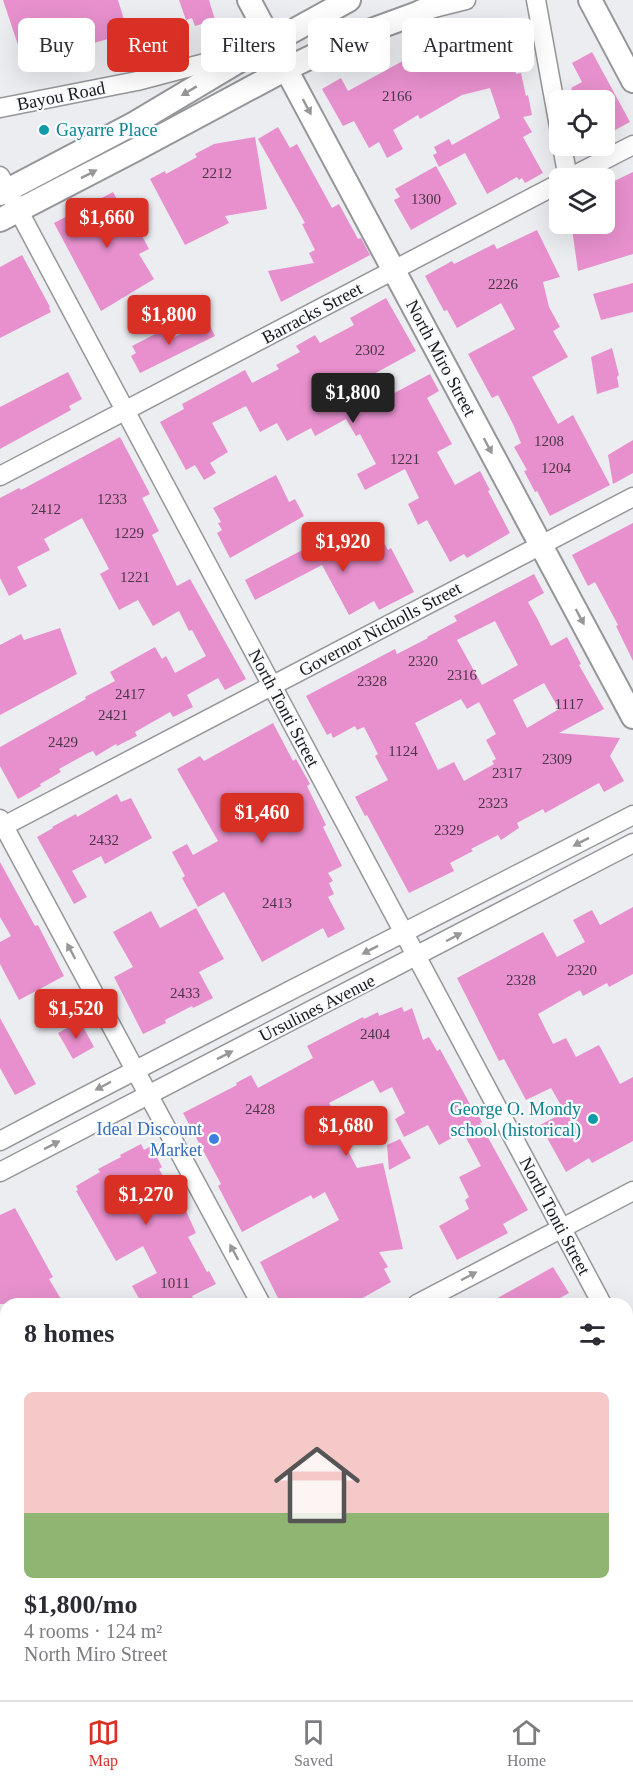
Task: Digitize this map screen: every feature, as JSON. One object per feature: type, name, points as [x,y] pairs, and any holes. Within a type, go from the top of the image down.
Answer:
[{"type":"street","name":"North Miro Street","points":[[249,0],[256,18]]},
{"type":"street","points":[[296,29],[349,0]]},
{"type":"street","points":[[418,13],[445,0]]},
{"type":"street","points":[[296,64],[355,36],[418,13],[466,0]]},
{"type":"street","points":[[536,0],[552,90]]},
{"type":"street","points":[[590,0],[633,81]]},
{"type":"street","name":"Bayou Road","points":[[0,108],[137,81],[201,63]]},
{"type":"street","points":[[5,198],[221,72]]},
{"type":"street","points":[[5,198],[135,150],[280,72]]},
{"type":"street","name":"North Miro Street","points":[[288,72],[633,717]]},
{"type":"street","points":[[588,168],[633,145]]},
{"type":"street","name":"Barracks Street","points":[[0,476],[549,189]]},
{"type":"street","name":"North Tonti Street","points":[[5,198],[125,411],[599,1298]]},
{"type":"street","name":"Governor Nicholls Street","points":[[1,824],[272,686],[633,497]]},
{"type":"street","name":"Ursulines Avenue","points":[[0,1141],[135,1069],[633,815]]},
{"type":"street","points":[[1,824],[258,1298]]},
{"type":"street","name":"Ursulines Avenue","points":[[0,1172],[633,843]]},
{"type":"street","points":[[428,1298],[633,1191]]},
{"type":"building","points":[[3,0],[118,0],[124,18],[107,18],[107,39],[95,43],[95,18],[18,18],[18,45]]},
{"type":"building","points":[[179,0],[209,0],[214,18],[201,18],[201,24],[195,26],[192,18],[185,18]]},
{"type":"building","points":[[592,52],[613,90],[572,90],[571,88],[582,82],[572,63]]},
{"type":"building","points":[[402,61],[402,72],[521,73],[532,115],[523,117],[532,132],[523,137],[543,173],[525,183],[522,178],[519,180],[517,177],[487,194],[465,153],[439,167],[433,155],[437,153],[434,147],[449,139],[452,145],[500,118],[490,88],[462,95],[420,119],[418,115],[393,130],[403,149],[387,158],[379,142],[369,148],[354,121],[343,126],[322,89],[341,78],[348,91],[383,72],[390,72],[390,68]]},
{"type":"building","points":[[615,94],[630,122],[615,130]]},
{"type":"building","points":[[278,127],[290,148],[297,144],[332,208],[339,204],[358,239],[361,238],[370,255],[281,302],[268,271],[314,263],[309,253],[315,250],[302,224],[305,223],[258,139]]},
{"type":"building","points":[[255,137],[267,209],[225,216],[229,223],[185,245],[150,179],[165,171],[166,174],[197,157],[195,154],[214,144]]},
{"type":"building","points":[[436,166],[457,204],[411,230],[394,200],[400,197],[395,189]]},
{"type":"building","points":[[633,172],[633,254],[578,271],[573,234],[615,234],[615,181]]},
{"type":"building","points":[[113,192],[120,205],[124,202],[135,224],[141,226],[144,232],[142,236],[149,249],[139,254],[154,279],[101,311],[54,223]]},
{"type":"building","points":[[537,230],[560,277],[543,282],[549,307],[560,327],[553,331],[568,357],[532,377],[558,424],[573,415],[610,485],[550,516],[524,471],[527,470],[514,447],[521,443],[513,424],[498,395],[492,398],[468,354],[515,329],[501,303],[457,328],[447,310],[444,311],[425,276],[452,261],[454,264],[494,244],[497,249]]},
{"type":"building","points":[[22,255],[51,312],[0,338],[0,267]]},
{"type":"building","points":[[633,283],[633,312],[601,320],[593,294]]},
{"type":"building","points":[[386,298],[416,351],[372,375],[385,398],[430,374],[439,391],[427,398],[452,444],[437,452],[455,485],[480,471],[510,533],[467,558],[464,554],[450,562],[427,520],[418,525],[408,504],[419,498],[405,469],[365,490],[357,474],[376,464],[360,434],[356,436],[346,419],[315,436],[311,428],[287,441],[277,423],[260,432],[246,406],[212,423],[228,452],[210,463],[216,473],[204,480],[195,465],[186,470],[160,422],[184,409],[182,404],[245,370],[252,383],[279,369],[276,365],[300,352],[296,346],[315,335],[320,343],[354,325],[350,318]]},
{"type":"building","points":[[207,320],[215,336],[140,373],[131,356],[136,353],[132,346],[167,328],[173,338]]},
{"type":"building","points":[[612,348],[619,375],[617,377],[619,387],[597,394],[591,357]]},
{"type":"building","points":[[68,372],[82,399],[69,406],[71,410],[0,449],[0,407]]},
{"type":"building","points":[[120,437],[150,494],[142,498],[159,531],[152,535],[177,586],[190,579],[246,679],[225,690],[218,678],[187,695],[193,707],[173,717],[170,712],[135,732],[137,736],[117,746],[116,744],[96,756],[93,751],[88,753],[59,769],[61,772],[18,799],[0,766],[0,747],[115,681],[110,672],[155,647],[162,659],[166,656],[175,673],[206,656],[179,611],[153,626],[138,600],[119,610],[100,574],[109,569],[82,518],[44,539],[50,550],[17,567],[27,586],[9,596],[0,578],[0,498],[19,488],[21,490]]},
{"type":"building","points":[[633,440],[633,473],[613,484],[608,455]]},
{"type":"building","points":[[276,475],[289,502],[295,499],[304,516],[230,558],[217,533],[222,530],[218,523],[221,522],[213,508]]},
{"type":"building","points":[[633,523],[633,661],[616,626],[618,625],[595,582],[588,586],[572,555]]},
{"type":"building","points":[[335,533],[345,552],[379,534],[388,550],[391,548],[414,592],[379,610],[374,601],[349,615],[322,565],[255,600],[245,580]]},
{"type":"building","points":[[534,574],[544,593],[528,602],[551,646],[567,637],[581,664],[579,665],[604,709],[559,733],[620,738],[610,756],[624,781],[604,792],[599,783],[545,813],[543,809],[517,823],[519,828],[501,840],[498,835],[450,863],[454,871],[409,893],[355,797],[388,780],[375,756],[378,754],[364,727],[357,730],[355,726],[333,738],[331,733],[327,735],[306,696],[395,649],[397,654],[428,638],[457,621],[454,616]],"holes":[[[495,621],[518,665],[482,685],[457,640]],[[544,683],[559,709],[527,728],[513,700]],[[461,699],[467,709],[479,702],[496,734],[486,740],[496,759],[492,761],[494,764],[464,781],[454,762],[438,770],[415,723]]]},
{"type":"building","points":[[60,628],[77,674],[0,715],[0,645],[21,634],[24,640]]},
{"type":"building","points":[[273,723],[293,761],[296,759],[310,784],[307,786],[326,825],[323,827],[342,866],[328,873],[333,881],[329,883],[334,894],[328,897],[345,929],[328,938],[323,928],[262,962],[224,892],[198,907],[182,878],[185,876],[172,852],[187,844],[193,855],[218,841],[177,769],[200,756],[204,761]]},
{"type":"building","points":[[117,794],[121,802],[131,798],[152,838],[105,864],[101,856],[72,871],[87,897],[74,904],[37,837]]},
{"type":"building","points":[[0,862],[35,926],[38,925],[64,976],[19,1000],[0,964],[0,942],[11,936],[0,917]]},
{"type":"building","points":[[633,907],[633,974],[609,987],[607,983],[583,996],[580,990],[538,1014],[553,1044],[566,1038],[576,1057],[599,1045],[620,1084],[633,1077],[633,1141],[592,1163],[589,1158],[566,1172],[540,1125],[565,1112],[551,1088],[526,1100],[504,1059],[499,1061],[457,978],[543,932],[557,957],[585,942],[573,920],[592,910],[600,925]]},
{"type":"building","points":[[196,908],[224,959],[199,972],[213,998],[193,1008],[192,1006],[165,1020],[166,1023],[143,1034],[114,977],[133,967],[113,932],[151,911],[160,928]]},
{"type":"building","points":[[402,1007],[404,1012],[412,1008],[423,1040],[429,1037],[437,1051],[440,1049],[472,1108],[474,1107],[482,1122],[480,1123],[528,1210],[503,1224],[508,1233],[457,1260],[439,1226],[469,1209],[465,1200],[469,1197],[459,1177],[481,1166],[463,1132],[439,1145],[428,1125],[404,1137],[395,1119],[405,1113],[392,1087],[380,1093],[373,1080],[329,1103],[339,1121],[334,1124],[357,1168],[383,1163],[403,1249],[379,1252],[388,1267],[384,1269],[391,1282],[363,1298],[278,1298],[260,1262],[339,1220],[325,1192],[313,1199],[311,1195],[242,1232],[218,1186],[221,1184],[183,1113],[237,1085],[236,1083],[251,1075],[258,1088],[313,1058],[307,1046],[363,1017],[364,1019],[378,1012],[379,1016]]},
{"type":"building","points":[[0,1018],[36,1084],[15,1095],[0,1068]]},
{"type":"building","points":[[80,1021],[94,1047],[73,1059],[58,1033]]},
{"type":"building","points":[[400,1139],[411,1158],[389,1170],[387,1145]]},
{"type":"building","points":[[141,1144],[144,1150],[151,1146],[162,1167],[159,1169],[178,1204],[182,1202],[196,1233],[188,1237],[216,1284],[192,1296],[193,1298],[139,1298],[132,1286],[157,1273],[143,1246],[116,1261],[76,1191],[78,1190],[76,1186],[100,1172],[98,1169],[121,1157],[120,1155]]},
{"type":"building","points":[[15,1208],[53,1277],[49,1279],[60,1298],[0,1298],[0,1215]]},
{"type":"building","points":[[553,1267],[569,1293],[560,1298],[498,1298]]},
{"type":"place","name":"Gayarre Place","points":[[44,130]]},
{"type":"place","name":"George O. Mondy school (historical)","points":[[593,1119]]},
{"type":"place","name":"Ideal Discount Market","points":[[214,1139]]}]
